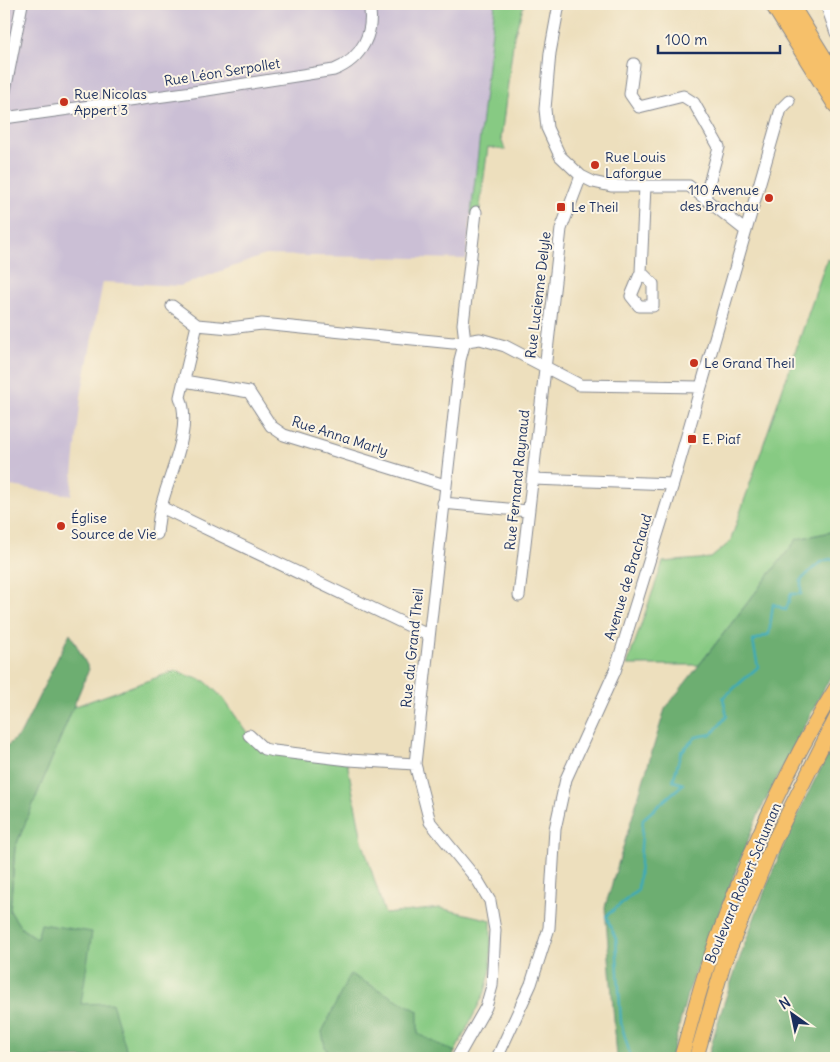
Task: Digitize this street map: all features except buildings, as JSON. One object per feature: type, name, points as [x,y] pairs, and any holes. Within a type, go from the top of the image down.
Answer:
[{"type":"highway","points":[[772,4],[836,105]]},
{"type":"highway","points":[[790,4],[836,78]]},
{"type":"main road","name":"Boulevard Robert Schuman","points":[[681,1058],[711,957],[759,836],[821,712],[836,688]]},
{"type":"main road","name":"Boulevard Robert Schuman","points":[[696,1058],[724,962],[770,850],[836,718]]},
{"type":"street","points":[[4,96],[22,4]]},
{"type":"street","name":"Rue Léon Serpollet","points":[[4,118],[216,89],[334,70],[350,62],[367,40],[371,21],[369,4]]},
{"type":"street","points":[[559,4],[550,53],[546,109],[547,128],[560,156],[581,176],[593,182],[611,186],[689,186],[746,231]]},
{"type":"street","points":[[826,4],[836,33]]},
{"type":"street","points":[[833,4],[836,14]]},
{"type":"street","points":[[634,64],[630,94],[639,107],[683,96],[694,103],[719,147],[705,198]]},
{"type":"street","name":"Avenue de Brachaud","points":[[497,1058],[531,984],[549,928],[555,828],[566,779],[615,671],[673,484],[781,109],[790,101]]},
{"type":"street","name":"Rue Lucienne Delyle","points":[[544,367],[560,229],[581,176]]},
{"type":"street","points":[[641,272],[645,186]]},
{"type":"street","name":"Rue du Grand Theil","points":[[457,1058],[486,1007],[492,986],[495,960],[493,920],[490,901],[478,881],[430,822],[415,764],[445,485],[460,360],[465,342],[463,324],[476,212]]},
{"type":"street","points":[[172,306],[197,325],[230,328],[262,324],[453,342],[480,339],[505,346],[580,385],[701,387]]},
{"type":"street","points":[[157,534],[160,507],[171,478],[184,422],[184,407],[180,397],[197,325]]},
{"type":"street","name":"Rue Fernand Raynaud","points":[[519,596],[544,367]]},
{"type":"street","name":"Rue Anna Marly","points":[[184,381],[249,392],[271,426],[284,435],[445,485]]},
{"type":"street","points":[[532,479],[673,484]]},
{"type":"street","points":[[443,503],[528,511]]},
{"type":"street","points":[[160,507],[428,635]]},
{"type":"street","points":[[249,735],[264,749],[274,751],[349,760],[415,764]]},
{"type":"shaded area","points":[[4,4],[495,4],[466,259],[265,255],[180,286],[103,282],[81,396],[71,495],[4,485]]},
{"type":"green space","points":[[495,4],[524,4],[514,36],[501,138],[505,150],[488,147],[479,214],[471,214]]},
{"type":"green space","points":[[827,259],[836,263],[836,531],[797,539],[699,665],[627,665],[663,562],[711,558],[730,542]]},
{"type":"green space","points":[[836,531],[836,666],[758,815],[687,995],[671,1058],[617,1058],[605,907],[665,709],[797,539]]},
{"type":"green space","points":[[70,633],[89,669],[15,848],[10,911],[21,928],[37,939],[41,924],[92,932],[81,1004],[112,1003],[129,1058],[4,1058],[4,749],[21,733]]},
{"type":"green space","points":[[175,671],[205,681],[223,698],[257,747],[347,762],[362,840],[385,914],[440,908],[491,920],[491,969],[485,992],[455,1052],[418,1034],[325,1047],[331,1058],[129,1058],[126,1050],[81,1005],[37,939],[21,928],[10,911],[15,848],[73,707]]},
{"type":"green space","points":[[836,740],[836,1058],[708,1058],[715,1030],[763,896],[797,816]]},
{"type":"green space","points":[[350,974],[418,1011],[418,1034],[455,1052],[452,1058],[331,1058],[325,1047],[322,1032]]},
{"type":"waterway","points":[[631,1058],[621,1023],[616,939],[606,916],[638,890],[643,819],[683,784],[673,781],[681,752],[696,737],[712,734],[727,716],[723,698],[758,667],[753,641],[769,634],[773,604],[786,610],[791,594],[801,594],[801,580],[821,562],[831,559],[836,560]]},
{"type":"place","name":"Rue Nicolas Appert 3","points":[[64,102]]},
{"type":"place","name":"Rue Louis Laforgue","points":[[595,165]]},
{"type":"place","name":"110 Avenue des Brachau","points":[[769,198]]},
{"type":"place","name":"Le Theil","points":[[561,207]]},
{"type":"place","name":"Le Grand Theil","points":[[694,363]]},
{"type":"place","name":"E. Piaf","points":[[692,439]]},
{"type":"place","name":"Église Source de Vie","points":[[61,526]]}]
